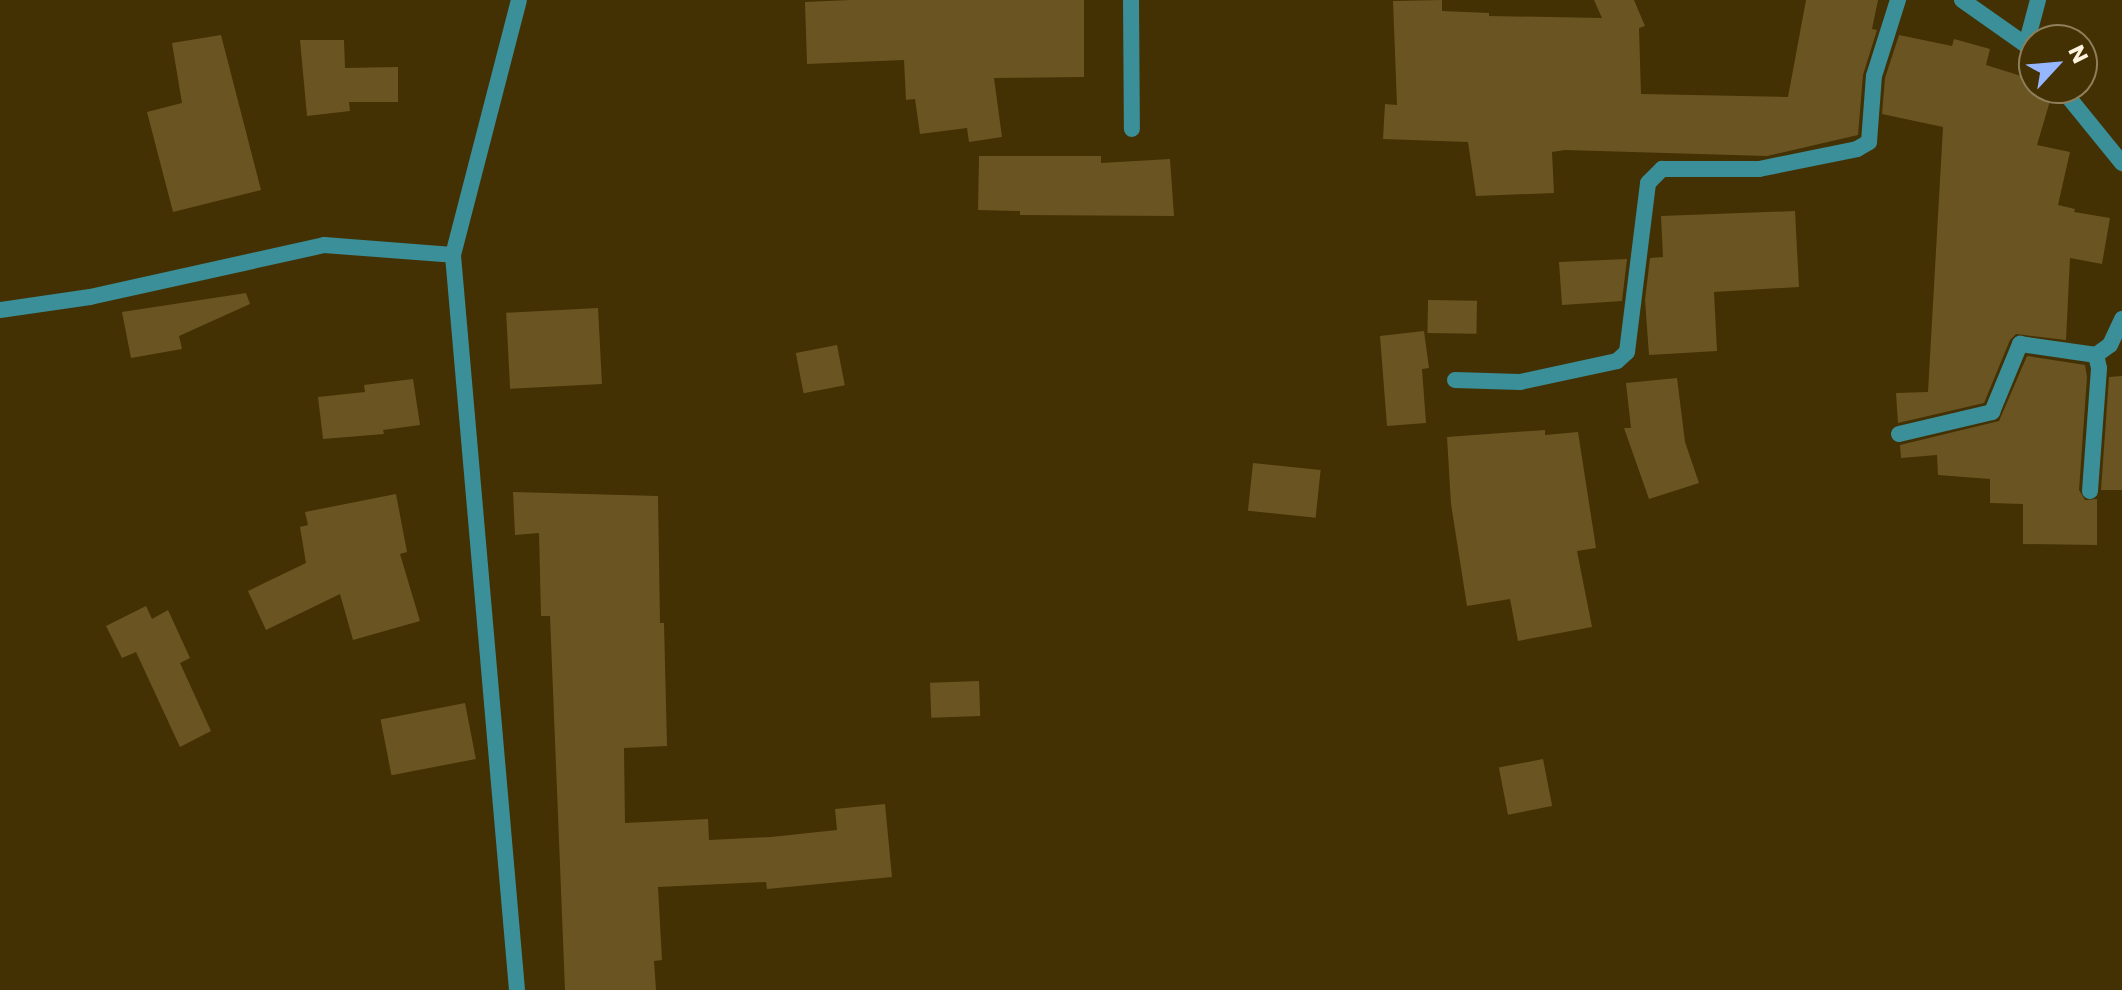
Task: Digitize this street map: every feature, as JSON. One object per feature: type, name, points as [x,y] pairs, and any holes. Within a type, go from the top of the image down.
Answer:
[{"type":"street","points":[[517,990],[453,255],[519,0]]},
{"type":"street","points":[[1131,0],[1132,129]]},
{"type":"street","points":[[1455,380],[1520,382],[1617,361],[1627,352],[1648,183],[1662,169],[1759,169],[1857,149],[1869,142],[1874,76],[1898,0]]},
{"type":"street","points":[[1962,0],[2018,41]]},
{"type":"street","points":[[2034,24],[2038,0]]},
{"type":"street","points":[[2074,104],[2122,163]]},
{"type":"street","points":[[0,310],[90,297],[324,245],[453,255]]},
{"type":"street","points":[[1899,434],[1992,412],[2020,344],[2096,355],[2110,345],[2122,319]]},
{"type":"street","points":[[2090,491],[2099,368],[2096,355]]},
{"type":"building","points":[[1084,0],[1084,77],[994,78],[1002,137],[969,142],[967,128],[920,134],[915,99],[906,100],[904,60],[807,64],[805,2]]},
{"type":"building","points":[[1442,0],[1442,11],[1489,13],[1489,16],[1602,18],[1594,0],[1634,0],[1645,26],[1639,28],[1641,94],[1788,97],[1806,0],[1878,0],[1872,29],[1877,30],[1863,75],[1858,135],[1767,156],[1552,152],[1554,193],[1476,196],[1468,142],[1383,139],[1385,104],[1397,105],[1393,1]]},
{"type":"building","points":[[221,35],[261,190],[173,212],[147,112],[182,103],[172,43]]},
{"type":"building","points":[[1899,35],[1952,46],[1954,39],[1990,49],[1986,65],[2018,75],[2018,104],[2049,104],[2037,145],[2070,152],[2058,205],[2075,209],[2074,212],[2110,218],[2102,264],[2070,258],[2066,340],[2016,334],[2010,340],[1984,403],[1898,423],[1896,393],[1928,392],[1943,127],[1882,114],[1885,78]]},
{"type":"building","points":[[300,40],[344,40],[345,68],[398,67],[398,102],[349,102],[350,111],[307,116]]},
{"type":"building","points":[[979,156],[1101,156],[1101,163],[1170,159],[1174,216],[1020,215],[1020,211],[978,210]]},
{"type":"building","points":[[1795,211],[1799,287],[1714,292],[1717,351],[1649,355],[1645,300],[1650,258],[1663,257],[1661,216]]},
{"type":"building","points":[[1627,259],[1622,301],[1562,305],[1559,262]]},
{"type":"building","points":[[246,293],[250,304],[179,336],[182,349],[131,358],[122,312]]},
{"type":"building","points":[[1428,300],[1477,301],[1476,334],[1427,333]]},
{"type":"building","points":[[598,308],[602,384],[510,389],[506,313]]},
{"type":"building","points":[[1424,331],[1429,368],[1422,369],[1426,423],[1387,426],[1380,336]]},
{"type":"building","points":[[837,345],[845,385],[804,393],[796,353]]},
{"type":"building","points":[[2027,356],[2085,365],[2087,377],[2079,490],[2085,500],[2097,499],[2097,545],[2023,544],[2023,504],[1990,503],[1990,479],[1938,475],[1937,455],[1901,458],[1900,445],[1999,421]]},
{"type":"building","points":[[2122,376],[2122,490],[2101,490],[2109,377]]},
{"type":"building","points":[[1677,378],[1685,442],[1699,483],[1649,499],[1624,428],[1631,428],[1626,383]]},
{"type":"building","points":[[413,379],[420,425],[383,430],[384,434],[323,439],[318,397],[365,392],[364,385]]},
{"type":"building","points":[[1545,430],[1545,435],[1578,432],[1596,548],[1577,551],[1592,627],[1518,641],[1510,599],[1467,606],[1451,504],[1447,437]]},
{"type":"building","points":[[1253,463],[1321,470],[1316,518],[1248,511]]},
{"type":"building","points":[[513,492],[658,496],[660,623],[664,623],[667,746],[624,748],[625,823],[708,819],[709,840],[771,837],[837,830],[835,809],[885,804],[892,877],[767,889],[766,882],[658,887],[662,960],[654,961],[656,990],[565,990],[550,616],[541,616],[539,533],[515,535]]},
{"type":"building","points":[[396,494],[407,552],[400,554],[420,621],[353,640],[340,594],[266,630],[248,591],[306,563],[300,527],[308,525],[305,512]]},
{"type":"building","points":[[146,606],[152,619],[168,610],[190,658],[180,663],[211,731],[180,747],[136,652],[122,658],[106,626]]},
{"type":"building","points":[[979,681],[980,716],[931,718],[930,683]]},
{"type":"building","points":[[465,703],[476,759],[391,775],[381,719]]},
{"type":"building","points":[[1543,759],[1552,806],[1508,815],[1499,768]]}]
